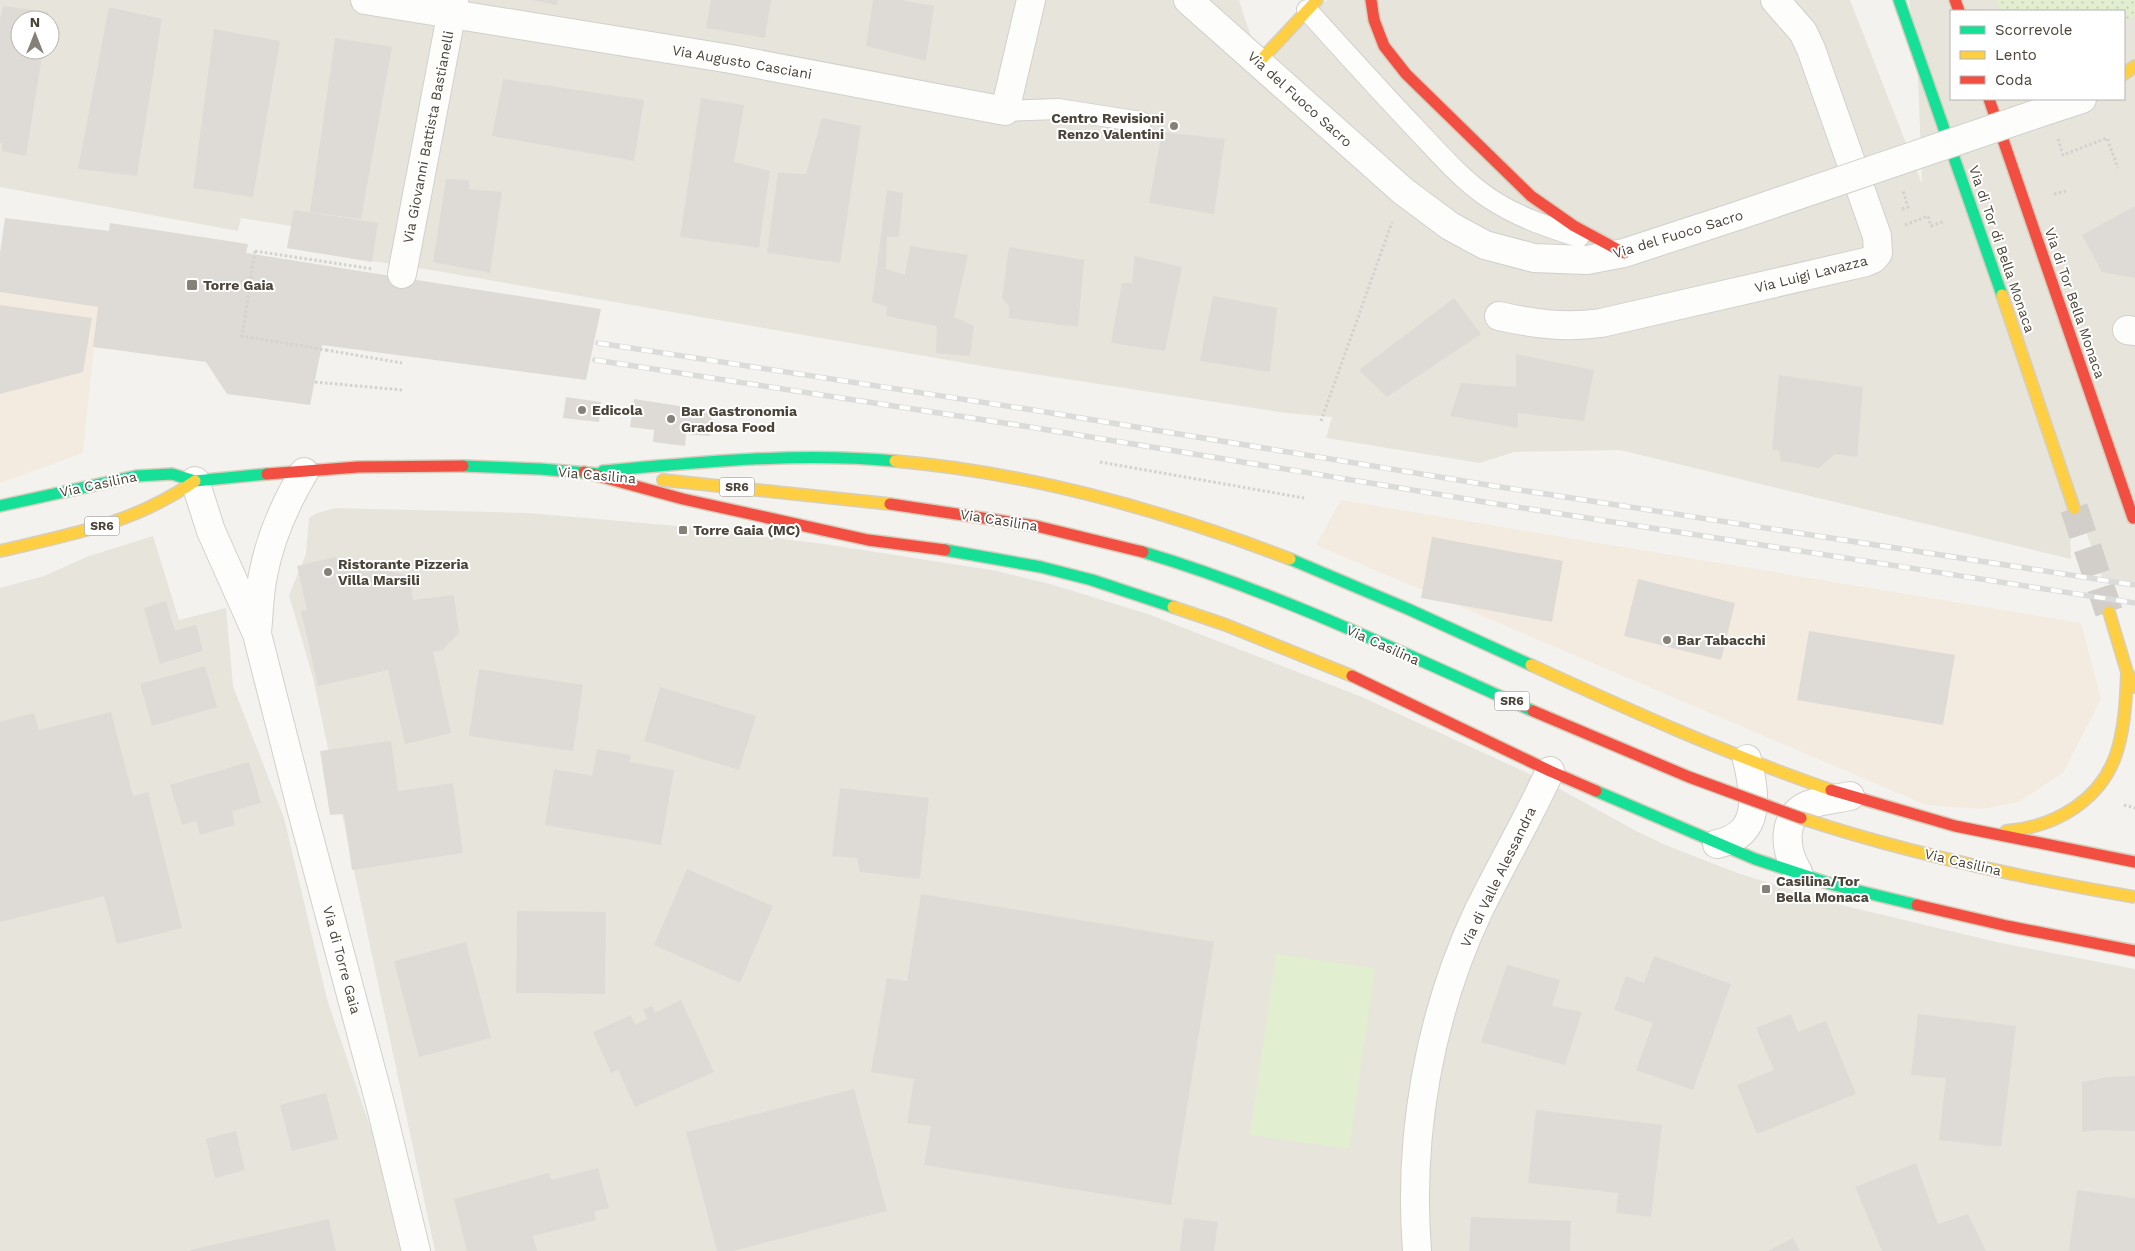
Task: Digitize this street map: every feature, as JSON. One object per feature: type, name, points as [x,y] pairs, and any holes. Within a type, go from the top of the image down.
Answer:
[{"type":"main road","points":[[1371,0],[1374,20],[1384,46],[1406,74],[1531,196],[1574,226],[1624,253]]},
{"type":"main road","name":"Via di Tor di Bella Monaca","points":[[1899,0],[1973,209],[2074,508]]},
{"type":"main road","points":[[1259,62],[1312,5]]},
{"type":"main road","name":"Via di Tor Bella Monaca","points":[[1989,100],[2133,518]]},
{"type":"main road","points":[[584,472],[770,457],[888,460],[944,466],[1023,479],[1096,495],[1221,534],[1288,559],[1461,632],[1672,728],[1747,759],[1850,796],[1929,820],[2135,862]]},
{"type":"main road","name":"Via Casilina","points":[[0,506],[136,476],[172,474],[196,481],[357,467],[438,466],[584,472],[890,504],[1026,523],[1118,545],[1161,558],[1310,612],[1634,754],[1736,795],[1805,820],[1863,838],[1965,863],[2135,897]]},
{"type":"main road","points":[[584,472],[683,499],[860,538],[964,553],[1040,567],[1092,580],[1226,625],[1364,680],[1550,771],[1755,859],[1834,885],[1885,898],[2007,926],[2135,951]]},
{"type":"main road","name":"SR6","points":[[0,551],[101,527],[140,515],[173,498],[196,481]]},
{"type":"main road","points":[[2109,612],[2127,672],[2135,687]]},
{"type":"main road","points":[[1974,830],[2008,831],[2041,825],[2066,814],[2094,793],[2109,771],[2121,738],[2124,722],[2127,672]]},
{"type":"street","name":"Via Augusto Casciani","points":[[365,0],[452,7],[1005,111]]},
{"type":"street","points":[[1005,111],[1031,0]]},
{"type":"street","name":"Via Luigi Lavazza","points":[[1499,316],[1558,326],[1586,325],[1617,320],[1873,259],[1878,253],[1877,236],[1811,49],[1803,32],[1775,0]]},
{"type":"street","name":"Via del Fuoco Sacro","points":[[1192,3],[1403,190],[1435,216],[1485,245],[1534,258],[1574,260],[1624,253],[1740,215],[2052,121],[2081,100]]},
{"type":"street","name":"Via Giovanni Battista Bastianelli","points":[[402,274],[452,7]]},
{"type":"street","points":[[257,634],[263,576],[273,535],[290,495],[304,472]]},
{"type":"street","points":[[196,481],[211,531],[257,634]]},
{"type":"street","name":"Via di Torre Gaia","points":[[257,634],[382,1111],[416,1251]]},
{"type":"street","points":[[1717,844],[1731,841],[1739,836],[1750,820],[1754,796],[1747,759]]},
{"type":"street","name":"Via di Valle Alessandra","points":[[1417,1251],[1415,1193],[1419,1134],[1430,1058],[1445,995],[1478,912],[1550,771]]},
{"type":"street","points":[[1798,872],[1790,857],[1787,837],[1790,823],[1795,814],[1809,805],[1850,796]]},
{"type":"lane","points":[[1312,5],[1426,139],[1458,172],[1479,190],[1501,205],[1526,218],[1624,253]]},
{"type":"lane","points":[[1005,111],[1058,109],[1141,122]]},
{"type":"path","points":[[2052,121],[2063,155],[2107,138],[2118,168]]},
{"type":"path","points":[[1321,421],[1403,190]]},
{"type":"path","points":[[1877,236],[1928,216],[1931,226],[1945,220]]},
{"type":"path","points":[[376,270],[255,251],[242,336],[402,363]]},
{"type":"path","points":[[315,382],[402,390]]},
{"type":"shaded area","points":[[0,0],[1239,0],[1259,62],[1327,0],[1850,0],[1922,184],[1917,50],[1909,0],[2135,0],[2135,585],[2103,580],[1989,257],[2069,510],[2071,559],[1620,450],[1514,452],[1480,463],[1326,438],[1332,417],[1286,413],[988,367],[431,270],[287,248],[291,226],[241,218],[238,231],[0,187]]},
{"type":"shaded area","points":[[0,292],[98,307],[83,453],[0,483]]},
{"type":"shaded area","points":[[1341,500],[2081,623],[2101,699],[2063,773],[2018,802],[1984,809],[1926,805],[1316,545]]},
{"type":"shaded area","points":[[336,508],[529,513],[689,527],[824,544],[997,571],[1050,584],[1148,614],[1362,697],[1547,782],[1638,832],[1668,846],[1740,874],[1837,904],[2001,943],[2135,969],[2135,1251],[435,1251],[313,678],[289,595],[306,554],[309,518],[317,513]]},
{"type":"shaded area","points":[[153,536],[179,620],[226,608],[233,686],[284,818],[327,999],[412,1251],[0,1251],[0,588],[44,576],[89,556]]},
{"type":"green space","points":[[1997,0],[2135,0],[2135,15],[2125,22],[2125,10],[1999,10]]},
{"type":"green space","points":[[1276,954],[1375,968],[1349,1149],[1250,1135]]},
{"type":"building","points":[[531,0],[558,0],[557,5]]},
{"type":"building","points":[[711,0],[771,0],[765,38],[706,28]]},
{"type":"building","points":[[873,0],[901,0],[934,6],[926,61],[866,46]]},
{"type":"building","points":[[3,6],[34,10],[10,10],[10,60],[41,60],[26,156],[2,151],[2,143],[0,143],[0,19]]},
{"type":"building","points":[[109,7],[162,19],[137,176],[78,169]]},
{"type":"building","points":[[214,29],[280,41],[253,197],[193,188]]},
{"type":"building","points":[[335,38],[392,47],[361,219],[310,212]]},
{"type":"building","points":[[503,79],[644,100],[634,161],[492,136]]},
{"type":"building","points":[[701,98],[744,105],[734,162],[770,171],[759,248],[680,237]]},
{"type":"building","points":[[822,118],[861,126],[840,263],[767,253],[778,173],[806,174]]},
{"type":"building","points":[[1162,132],[1225,139],[1214,214],[1149,203]]},
{"type":"building","points":[[446,179],[469,180],[469,189],[502,192],[490,273],[433,262]]},
{"type":"building","points":[[887,190],[903,193],[899,237],[887,237],[886,269],[905,275],[910,246],[968,255],[954,317],[974,326],[970,356],[936,353],[937,326],[886,316],[887,307],[872,302]]},
{"type":"building","points":[[2135,206],[2135,278],[2102,272],[2082,235]]},
{"type":"building","points":[[294,210],[378,223],[372,262],[287,248]]},
{"type":"building","name":"Torre Gaia","points":[[5,218],[109,231],[110,223],[248,244],[246,253],[601,309],[586,380],[322,345],[310,405],[227,394],[206,362],[93,347],[98,307],[0,292],[0,253]]},
{"type":"building","points":[[1009,247],[1084,260],[1078,327],[1009,318],[1009,306],[1002,298]]},
{"type":"building","points":[[1135,256],[1182,267],[1165,351],[1111,343],[1122,283],[1132,283]]},
{"type":"building","points":[[1213,296],[1277,308],[1270,372],[1200,361]]},
{"type":"building","points":[[1454,298],[1481,334],[1387,397],[1359,370]]},
{"type":"building","points":[[0,305],[92,318],[83,372],[0,394]]},
{"type":"building","points":[[1516,354],[1594,370],[1584,421],[1518,413],[1518,428],[1450,416],[1461,383],[1516,387]]},
{"type":"building","points":[[1779,375],[1863,387],[1857,457],[1835,454],[1819,468],[1781,461],[1779,451],[1772,449]]},
{"type":"building","name":"Edicola","points":[[566,397],[601,402],[599,422],[563,418]]},
{"type":"building","name":"Bar Gastronomia Gradosa Food","points":[[634,399],[712,411],[710,436],[686,434],[685,446],[653,442],[654,430],[630,427]]},
{"type":"building","points":[[1432,537],[1563,561],[1552,622],[1421,598]]},
{"type":"building","points":[[335,557],[410,576],[413,600],[454,595],[459,633],[443,650],[433,652],[451,733],[405,744],[388,670],[318,686],[301,611],[307,610],[297,566]]},
{"type":"building","points":[[1638,579],[1735,603],[1721,660],[1624,636]]},
{"type":"building","points":[[166,601],[175,631],[196,625],[203,651],[160,664],[144,608]]},
{"type":"building","points":[[1809,631],[1955,655],[1943,725],[1797,700]]},
{"type":"building","points":[[205,666],[217,707],[152,726],[140,684]]},
{"type":"building","points":[[479,669],[583,685],[573,751],[469,736]]},
{"type":"building","points":[[660,687],[756,716],[739,770],[644,741]]},
{"type":"building","points":[[111,712],[133,796],[148,792],[182,928],[117,944],[104,896],[0,922],[0,722],[34,713],[39,730]]},
{"type":"building","points":[[391,741],[398,791],[453,783],[463,853],[352,870],[344,814],[330,815],[320,751]]},
{"type":"building","points":[[597,749],[631,755],[629,762],[674,770],[661,845],[545,825],[554,769],[592,776]]},
{"type":"building","points":[[249,762],[261,803],[232,811],[235,825],[200,835],[196,821],[182,825],[170,785]]},
{"type":"building","points":[[840,788],[929,798],[920,879],[860,872],[857,858],[832,856]]},
{"type":"building","points":[[687,869],[773,906],[740,983],[654,945]]},
{"type":"building","points":[[921,894],[1214,942],[1171,1205],[924,1165],[931,1126],[907,1123],[914,1079],[871,1072],[887,978],[907,981]]},
{"type":"building","points":[[517,911],[606,912],[605,994],[516,993]]},
{"type":"building","points":[[466,942],[491,1038],[419,1057],[394,961]]},
{"type":"building","points":[[1654,956],[1731,984],[1693,1090],[1636,1070],[1653,1023],[1614,1010],[1626,976],[1644,983]]},
{"type":"building","points":[[1507,965],[1560,980],[1552,1006],[1582,1012],[1565,1065],[1481,1042]]},
{"type":"building","points":[[681,1000],[714,1072],[635,1107],[618,1070],[611,1073],[593,1032],[631,1015],[635,1025],[647,1019],[643,1009],[652,1006],[655,1013]]},
{"type":"building","points":[[1791,1014],[1798,1032],[1826,1021],[1856,1094],[1757,1134],[1737,1085],[1774,1070],[1756,1028]]},
{"type":"building","points":[[1918,1014],[2016,1026],[2001,1147],[1939,1140],[1946,1078],[1911,1075]]},
{"type":"building","points":[[2135,1076],[2135,1131],[2102,1130],[2082,1132],[2082,1082],[2108,1077]]},
{"type":"building","points":[[854,1089],[887,1211],[733,1251],[717,1251],[686,1132]]},
{"type":"building","points":[[326,1093],[338,1139],[292,1151],[280,1105]]},
{"type":"building","points":[[1536,1110],[1662,1125],[1651,1217],[1616,1213],[1618,1193],[1528,1183]]},
{"type":"building","points":[[236,1131],[245,1170],[215,1178],[206,1139]]},
{"type":"building","points":[[1916,1163],[1938,1224],[1968,1214],[1986,1251],[1882,1251],[1855,1187]]},
{"type":"building","points":[[598,1168],[609,1208],[594,1212],[596,1220],[533,1236],[537,1251],[467,1251],[454,1199],[549,1173],[551,1180]]},
{"type":"building","points":[[2077,1190],[2135,1198],[2135,1251],[2069,1251]]},
{"type":"building","points":[[1471,1217],[1571,1221],[1570,1251],[1469,1251]]},
{"type":"building","points":[[1184,1218],[1218,1222],[1214,1251],[1180,1251]]},
{"type":"building","points":[[329,1219],[336,1251],[190,1250]]},
{"type":"building","points":[[1793,1238],[1800,1251],[1768,1251]]},
{"type":"tunnel","points":[[2074,508],[2109,612]]},
{"type":"railway","points":[[598,343],[1033,410],[1494,486],[2135,585]]},
{"type":"railway","points":[[595,360],[1030,427],[1491,503],[2135,603]]},
{"type":"traffic: fast","points":[[1899,0],[2002,295]]},
{"type":"traffic: fast","points":[[603,471],[749,459],[858,458],[895,461]]},
{"type":"traffic: fast","points":[[463,466],[600,474]]},
{"type":"traffic: fast","points":[[0,506],[136,476],[172,474],[195,481],[267,474]]},
{"type":"traffic: fast","points":[[945,550],[1041,567],[1092,580],[1173,607]]},
{"type":"traffic: fast","points":[[1143,552],[1193,568],[1292,605],[1389,646],[1533,711]]},
{"type":"traffic: fast","points":[[1290,559],[1408,609],[1531,665]]},
{"type":"traffic: fast","points":[[1596,791],[1755,859],[1834,885],[1917,905]]},
{"type":"traffic: slow","points":[[1259,62],[1317,0]]},
{"type":"traffic: slow","points":[[2125,73],[2135,66]]},
{"type":"traffic: slow","points":[[2002,295],[2074,508]]},
{"type":"traffic: slow","points":[[895,461],[997,474],[1096,496],[1194,525],[1290,559]]},
{"type":"traffic: slow","points":[[663,480],[890,504]]},
{"type":"traffic: slow","points":[[0,551],[77,533],[125,518],[172,496],[195,481]]},
{"type":"traffic: slow","points":[[1173,607],[1226,625],[1352,676]]},
{"type":"traffic: slow","points":[[2109,612],[2127,672],[2135,687]]},
{"type":"traffic: slow","points":[[1531,665],[1717,747],[1831,790]]},
{"type":"traffic: slow","points":[[2006,831],[2043,824],[2060,816],[2090,796],[2102,782],[2118,748],[2125,710],[2127,672]]},
{"type":"traffic: slow","points":[[1801,818],[1883,843],[1966,864],[2050,882],[2135,897]]},
{"type":"traffic: jam","points":[[1371,0],[1374,20],[1384,46],[1406,74],[1531,196],[1574,226],[1624,253]]},
{"type":"traffic: jam","points":[[1955,0],[1959,10]]},
{"type":"traffic: jam","points":[[1989,100],[2133,518]]},
{"type":"traffic: jam","points":[[267,474],[358,467],[463,466]]},
{"type":"traffic: jam","points":[[584,472],[683,499],[868,540],[945,550]]},
{"type":"traffic: jam","points":[[890,504],[1036,526],[1143,552]]},
{"type":"traffic: jam","points":[[1352,676],[1550,771],[1596,791]]},
{"type":"traffic: jam","points":[[1533,711],[1689,777],[1801,818]]},
{"type":"traffic: jam","points":[[1831,790],[1955,826],[2135,862]]},
{"type":"traffic: jam","points":[[1917,905],[2007,926],[2135,951]]},
{"type":"place","name":"Centro Revisioni Renzo Valentini","points":[[1174,126]]},
{"type":"place","name":"Torre Gaia","points":[[192,285]]},
{"type":"place","name":"Edicola","points":[[582,410]]},
{"type":"place","name":"Bar Gastronomia Gradosa Food","points":[[671,419]]},
{"type":"place","name":"Torre Gaia (MC)","points":[[683,530]]},
{"type":"place","name":"Ristorante Pizzeria Villa Marsili","points":[[328,572]]},
{"type":"place","name":"Bar Tabacchi","points":[[1667,640]]},
{"type":"place","name":"Casilina/Tor Bella Monaca","points":[[1766,889]]}]
